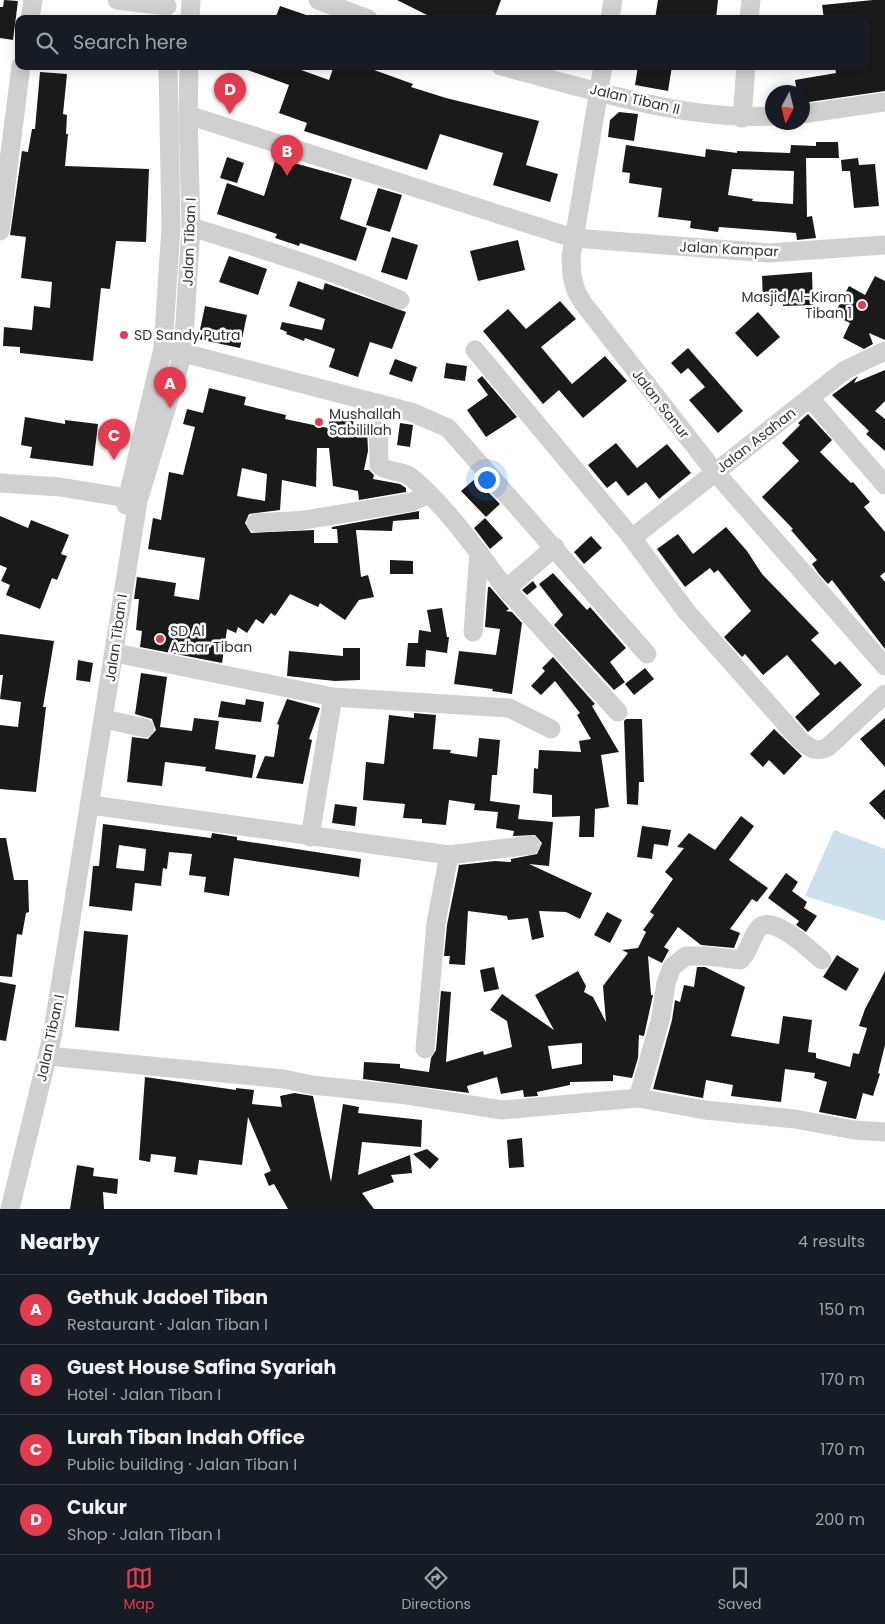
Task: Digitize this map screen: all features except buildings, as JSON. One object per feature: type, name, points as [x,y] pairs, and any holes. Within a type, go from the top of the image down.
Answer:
[{"type":"street","points":[[31,15],[33,0]]},
{"type":"street","points":[[116,0],[167,8]]},
{"type":"street","points":[[190,15],[191,0]]},
{"type":"street","points":[[318,0],[357,15]]},
{"type":"street","points":[[611,15],[613,0]]},
{"type":"street","points":[[750,15],[751,0]]},
{"type":"street","points":[[0,230],[9,91],[19,70]]},
{"type":"street","name":"Jalan Tiban I","points":[[0,1209],[40,1044],[106,651],[127,498],[163,348],[171,227],[168,70]]},
{"type":"street","name":"Jalan Tiban I","points":[[10,1209],[48,1056],[91,805],[115,653],[124,579],[138,502],[183,353],[192,227],[188,115],[189,70]]},
{"type":"street","name":"Jalan Tiban II","points":[[516,70],[599,92],[693,112],[742,118],[765,116]]},
{"type":"street","name":"Jalan Sanur","points":[[602,70],[573,238],[572,276],[576,292],[583,304],[714,472],[885,666]]},
{"type":"street","points":[[742,118],[746,70]]},
{"type":"street","points":[[810,113],[885,102]]},
{"type":"street","name":"Jalan Kampar","points":[[188,115],[573,238],[769,253],[885,245]]},
{"type":"street","points":[[192,227],[291,258],[361,283],[400,300]]},
{"type":"street","points":[[163,348],[411,412],[448,428],[529,522],[555,547],[647,654]]},
{"type":"street","points":[[475,350],[632,538],[686,611],[808,747],[818,751],[828,747],[885,694]]},
{"type":"street","name":"Jalan Asahan","points":[[632,538],[845,370],[885,351]]},
{"type":"street","points":[[810,398],[885,486]]},
{"type":"street","points":[[378,403],[379,465],[388,470],[408,475],[429,494],[479,552],[506,589],[618,712]]},
{"type":"street","points":[[0,483],[60,487],[127,498]]},
{"type":"street","points":[[256,523],[305,520],[412,502],[429,494]]},
{"type":"street","points":[[506,589],[555,547]]},
{"type":"street","points":[[473,632],[479,552]]},
{"type":"street","points":[[115,653],[333,697],[509,708],[550,729]]},
{"type":"street","points":[[310,837],[333,697]]},
{"type":"street","points":[[104,719],[145,728]]},
{"type":"street","points":[[91,805],[449,856],[531,845]]},
{"type":"street","points":[[425,1049],[436,923],[449,856]]},
{"type":"street","points":[[638,1098],[661,1016],[666,982],[672,967],[678,961],[686,956],[740,960],[745,956],[759,928],[766,924],[775,926],[796,938],[822,960]]},
{"type":"street","points":[[48,1056],[284,1079],[312,1085],[407,1095],[502,1110],[638,1098],[705,1110],[795,1119],[854,1130],[885,1132]]},
{"type":"water","points":[[834,830],[885,849],[885,921],[805,896]]},
{"type":"place","name":"Cukur","points":[[230,114]]},
{"type":"place","name":"Guest House Safina Syariah","points":[[287,176]]},
{"type":"place","name":"Masjid Al-Kiram Tiban 1","points":[[862,305]]},
{"type":"place","name":"SD Sandy Putra","points":[[124,335]]},
{"type":"place","name":"Gethuk Jadoel Tiban","points":[[170,408]]},
{"type":"place","name":"Mushallah Sabilillah","points":[[319,422]]},
{"type":"place","name":"Lurah Tiban Indah Office","points":[[114,460]]},
{"type":"place","name":"SD Al Azhar Tiban","points":[[160,639]]}]
